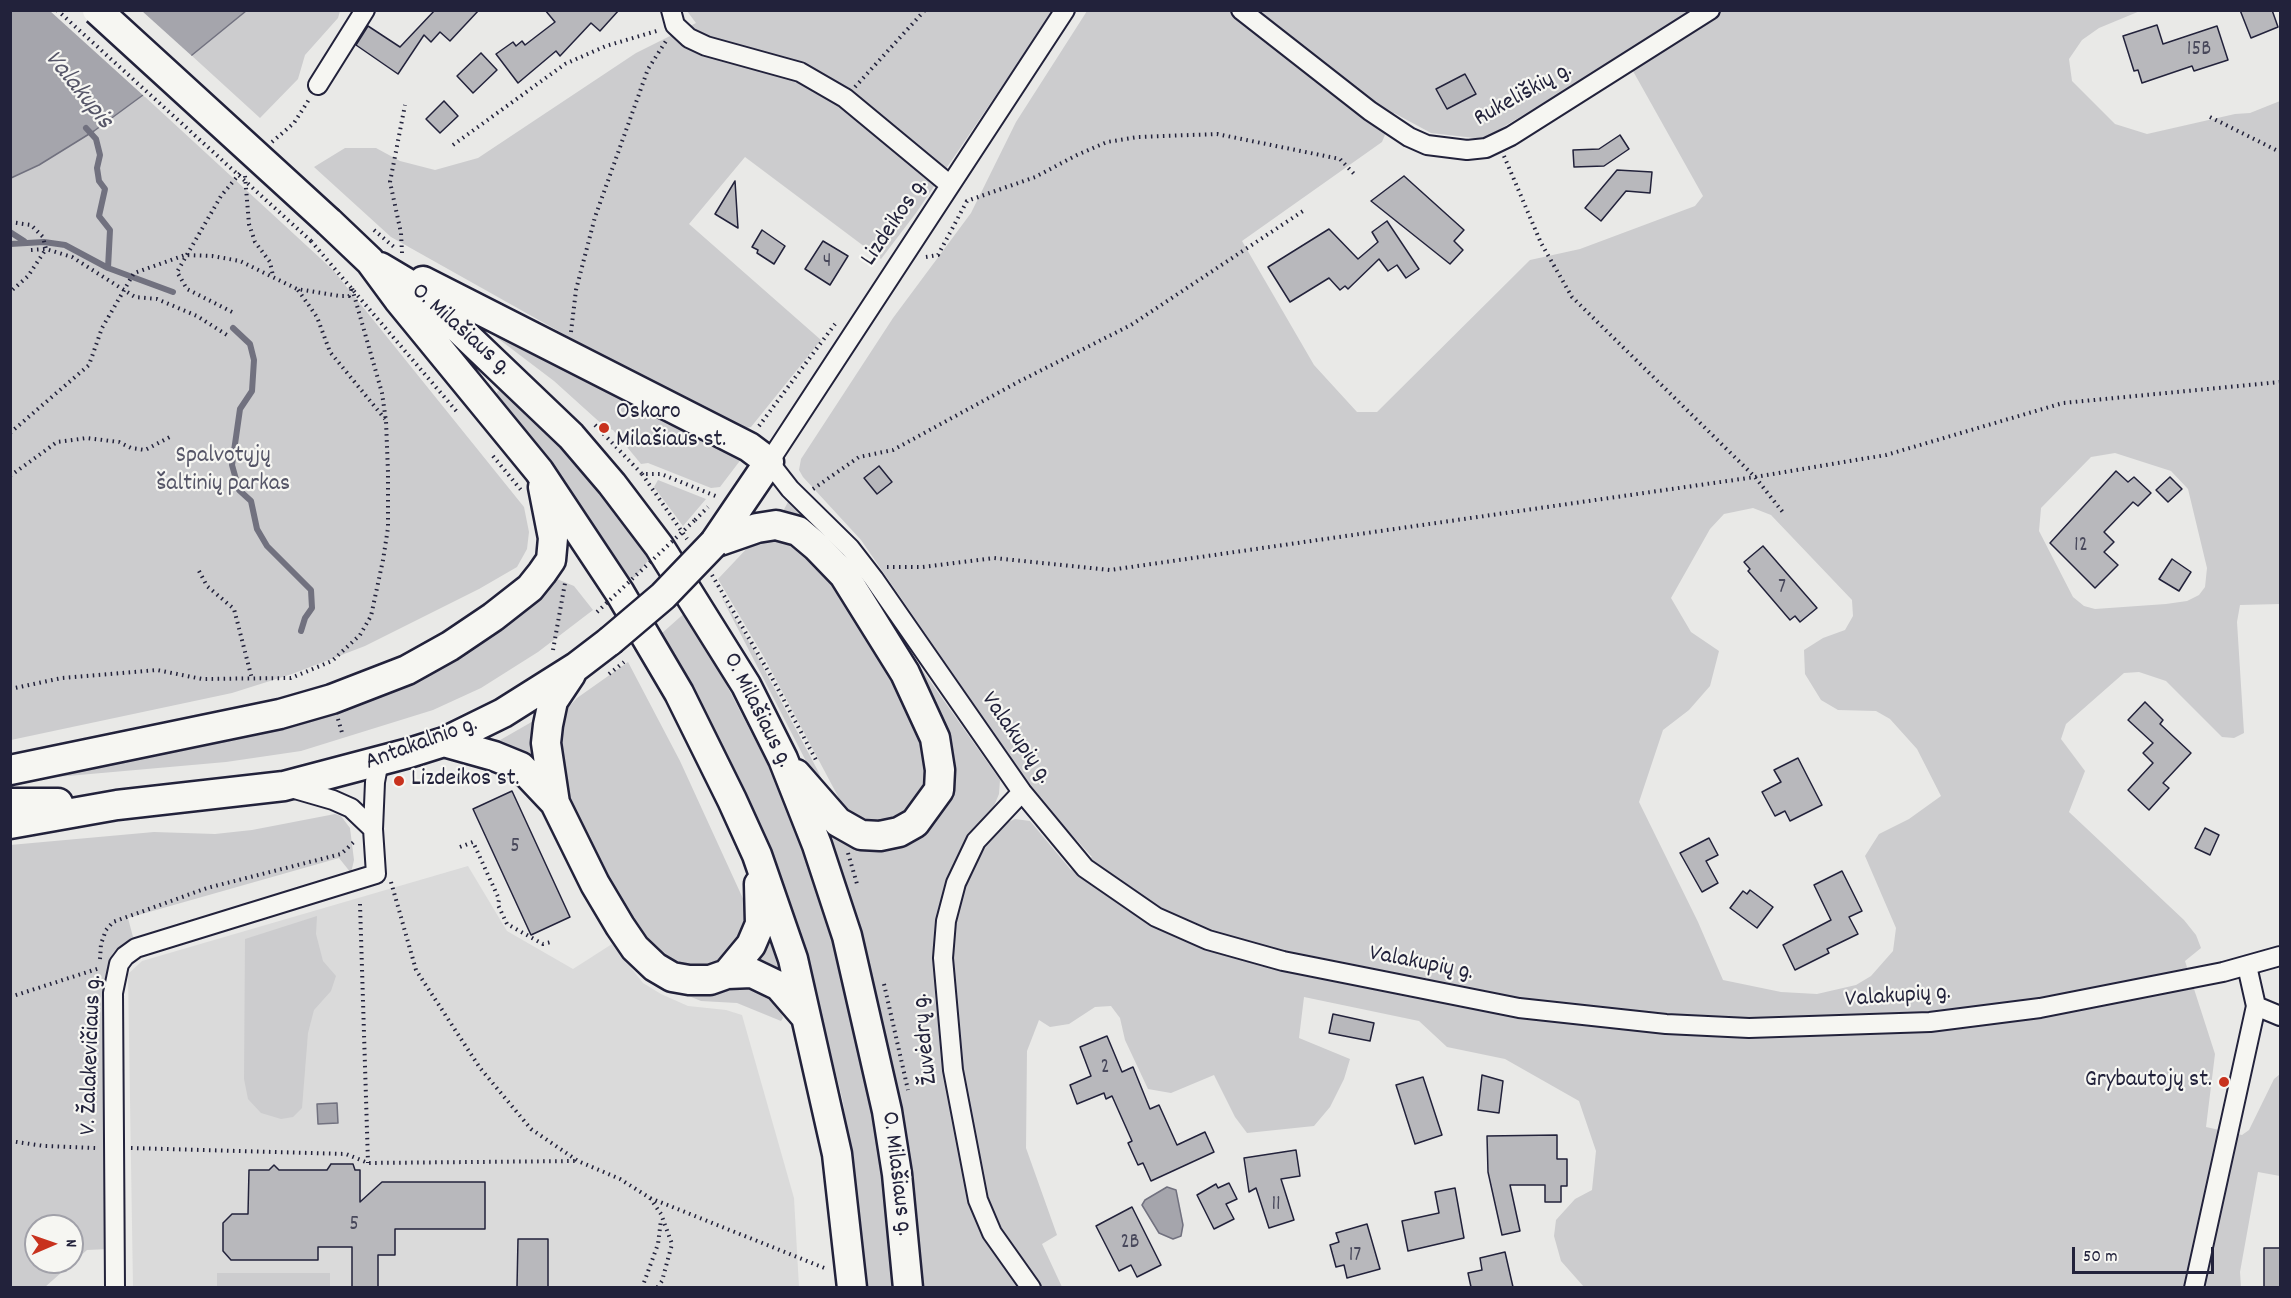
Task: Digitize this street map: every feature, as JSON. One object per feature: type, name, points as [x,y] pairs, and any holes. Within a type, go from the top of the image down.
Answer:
[{"type":"main road","name":"O. Milašiaus g.","points":[[96,10],[320,232],[417,289],[544,409],[612,484],[659,546],[704,614],[746,685],[783,759],[847,936],[872,1034],[897,1174],[908,1287]]},
{"type":"main road","name":"O. Milašiaus g.","points":[[370,261],[530,481],[621,593],[679,693],[757,855],[793,959],[837,1154],[841,1279]]},
{"type":"main road","points":[[370,261],[407,273],[749,447],[769,462]]},
{"type":"main road","name":"Antakalnio g.","points":[[10,824],[117,805],[284,786],[444,741],[503,713],[576,667],[663,596],[714,543],[769,462]]},
{"type":"main road","points":[[10,770],[280,714],[322,702],[407,670],[450,646],[493,617],[530,588],[551,560],[552,526],[530,481]]},
{"type":"main road","points":[[714,543],[757,528],[776,525],[798,531],[855,571],[936,738],[940,770],[939,790],[915,823],[899,832],[880,836],[861,835],[838,822],[783,759]]},
{"type":"main road","points":[[555,803],[546,743],[548,725],[553,701],[576,667]]},
{"type":"main road","points":[[444,741],[521,767],[555,803],[595,884],[635,948],[655,967],[672,976],[689,980],[710,980],[727,974],[752,974],[764,977],[779,986],[807,1018]]},
{"type":"main road","points":[[10,802],[117,805]]},
{"type":"main road","points":[[727,974],[751,945],[760,924],[757,855]]},
{"type":"street","points":[[318,85],[365,10]]},
{"type":"street","name":"Lizdeikos g.","points":[[769,462],[1065,10]]},
{"type":"street","name":"Rukeliškių g.","points":[[1241,10],[1370,111],[1409,137],[1427,145],[1467,150],[1486,148],[1499,142],[1710,10]]},
{"type":"street","points":[[673,18],[689,38],[706,46],[800,72],[844,98],[950,185]]},
{"type":"street","points":[[769,462],[790,489],[850,548],[855,571]]},
{"type":"street","name":"Valakupių g.","points":[[855,571],[905,623],[1022,792],[1086,868],[1156,917],[1208,940],[1282,961],[1519,1008],[1666,1024],[1749,1028],[1929,1022],[2040,1008],[2247,966],[2280,956]]},
{"type":"street","name":"V. Žalakevičiaus g.","points":[[115,1287],[113,993],[115,977],[125,956],[136,948],[376,874],[366,831],[379,761]]},
{"type":"street","points":[[284,786],[333,800],[351,808],[366,831]]},
{"type":"street","name":"Žuvėdrų g.","points":[[1022,792],[976,841],[956,883],[946,921],[943,958],[953,1070],[978,1200],[992,1233],[1031,1287]]},
{"type":"street","points":[[2194,1287],[2256,1006],[2247,966]]},
{"type":"street","points":[[2256,1006],[2280,1016]]},
{"type":"path","points":[[57,10],[320,232],[352,288],[465,421]]},
{"type":"path","points":[[844,98],[925,10]]},
{"type":"path","points":[[453,145],[565,64],[673,18]]},
{"type":"path","points":[[570,335],[576,290],[595,217],[648,69],[673,18]]},
{"type":"path","points":[[294,123],[318,85]]},
{"type":"path","points":[[402,254],[401,233],[390,182],[405,105]]},
{"type":"path","points":[[2210,117],[2280,152]]},
{"type":"path","points":[[922,257],[938,255],[967,201],[1035,177],[1107,142],[1138,137],[1217,134],[1340,159],[1355,175]]},
{"type":"path","points":[[1499,142],[1541,243],[1572,297],[1755,477],[1785,515]]},
{"type":"path","points":[[245,166],[249,224],[255,242],[270,262],[273,277]]},
{"type":"path","points":[[221,196],[177,272],[187,289],[232,312]]},
{"type":"path","points":[[790,489],[797,480],[809,491],[859,457],[893,450],[1018,382],[1131,325],[1306,209]]},
{"type":"path","points":[[10,222],[30,225],[43,237],[46,249],[28,276],[10,292]]},
{"type":"path","points":[[31,250],[46,249],[72,257],[135,297],[157,299],[197,316],[230,337]]},
{"type":"path","points":[[10,433],[88,365],[102,328],[134,273],[185,255],[240,261],[297,289],[349,296],[352,288]]},
{"type":"path","points":[[10,689],[62,678],[157,670],[202,679],[291,678],[332,661],[360,635],[370,616],[388,528],[386,421],[369,344],[352,288]]},
{"type":"path","points":[[297,289],[317,317],[330,352],[386,421]]},
{"type":"path","points":[[855,571],[923,567],[994,558],[1110,570],[1755,477],[1886,454],[2063,403],[2280,382]]},
{"type":"path","points":[[10,476],[57,442],[87,438],[119,442],[131,448],[145,450],[170,437]]},
{"type":"path","points":[[486,447],[530,481]]},
{"type":"path","points":[[661,474],[719,498]]},
{"type":"path","points":[[597,612],[695,520]]},
{"type":"path","points":[[198,571],[207,586],[234,609],[252,679]]},
{"type":"path","points":[[553,650],[564,587]]},
{"type":"path","points":[[337,715],[343,736]]},
{"type":"path","points":[[100,968],[101,944],[106,930],[113,922],[207,888],[341,854],[366,831]]},
{"type":"path","points":[[460,847],[473,842],[499,899],[498,905],[507,924],[543,944],[551,942]]},
{"type":"path","points":[[388,870],[416,970],[480,1068],[531,1129],[578,1161],[620,1179],[651,1198],[841,1279]]},
{"type":"path","points":[[360,904],[368,1162]]},
{"type":"path","points":[[10,997],[100,968],[125,956]]},
{"type":"path","points":[[10,1141],[71,1149],[346,1154],[368,1162],[578,1161]]},
{"type":"path","points":[[651,1198],[661,1214],[672,1244],[662,1287]]},
{"type":"path","points":[[642,1287],[658,1244],[661,1214]]},
{"type":"path","points":[[657,1287],[662,1281]]},
{"type":"shaded area","points":[[468,866],[507,931],[573,969],[612,944],[643,983],[661,994],[688,1006],[726,1010],[742,1015],[794,1198],[799,1287],[133,1287],[128,974],[142,961]]},
{"type":"green space","points":[[246,11],[340,11],[338,18],[305,55],[298,79],[260,118],[191,55]]},
{"type":"green space","points":[[687,11],[1053,11],[916,213],[881,259],[745,157],[689,224],[821,340],[751,427],[745,428],[633,373],[391,237],[314,167],[345,148],[376,148],[400,161],[435,170],[478,158],[636,53],[696,23]]},
{"type":"green space","points":[[1087,11],[2140,11],[2099,28],[2082,40],[2069,59],[2072,81],[2115,124],[2147,134],[2235,114],[2250,113],[2280,101],[2280,604],[2240,605],[2237,622],[2244,733],[2234,738],[2222,737],[2166,681],[2139,672],[2124,673],[2066,724],[2061,739],[2085,771],[2069,812],[2184,920],[2196,935],[2201,948],[2185,961],[2215,1054],[2206,1127],[2242,1135],[2249,1130],[2274,1079],[2280,1074],[2280,1176],[2258,1172],[2240,1272],[2241,1287],[1584,1287],[1561,1261],[1554,1236],[1556,1220],[1575,1199],[1592,1190],[1596,1151],[1579,1101],[1505,1059],[1447,1047],[1419,1021],[1304,997],[1299,1038],[1350,1059],[1344,1079],[1330,1107],[1314,1126],[1247,1133],[1235,1117],[1214,1075],[1171,1093],[1148,1089],[1125,1040],[1120,1018],[1111,1006],[1095,1007],[1069,1024],[1050,1027],[1039,1020],[1027,1051],[1026,1148],[1057,1235],[1042,1244],[1062,1287],[920,1287],[824,831],[846,841],[947,798],[894,630],[1000,780],[999,794],[994,806],[954,862],[942,897],[934,960],[950,960],[953,913],[980,843],[1002,825],[1015,819],[1030,821],[1071,870],[1092,857],[1040,800],[861,540],[799,470],[801,459],[893,318],[971,213],[1016,122]],"holes":[[[1624,55],[1703,196],[1695,206],[1580,249],[1530,260],[1377,412],[1357,412],[1314,365],[1242,241],[1382,142],[1394,113],[1431,133],[1483,139]],[[2115,453],[2171,471],[2188,489],[2207,568],[2205,587],[2199,595],[2187,601],[2166,604],[2095,609],[2084,606],[2073,597],[2039,531],[2041,508],[2091,457]],[[1753,508],[1771,515],[1852,600],[1853,616],[1845,630],[1823,638],[1804,650],[1805,674],[1821,700],[1838,710],[1876,711],[1890,719],[1917,749],[1941,796],[1909,819],[1879,834],[1865,856],[1896,928],[1893,951],[1871,976],[1856,985],[1817,994],[1781,992],[1723,980],[1698,922],[1639,802],[1663,730],[1689,710],[1710,686],[1719,651],[1691,632],[1671,598],[1710,529],[1724,514]]]},
{"type":"green space","name":"Spalvotųjų šaltinių parkas","points":[[143,95],[333,270],[524,507],[529,532],[527,549],[517,567],[479,589],[365,646],[292,674],[232,693],[11,740],[10,178],[39,165],[94,131]]},
{"type":"green space","points":[[498,334],[643,410],[744,451],[739,462],[720,487],[711,488],[648,463],[641,464],[613,430],[605,427],[554,381],[496,337]]},
{"type":"green space","points":[[503,386],[511,389],[608,500],[651,557],[635,577],[627,579],[536,446],[497,398],[497,392]]},
{"type":"green space","points":[[658,480],[706,499],[683,526],[654,487]]},
{"type":"green space","points":[[789,500],[842,552],[780,517]]},
{"type":"green space","points":[[769,538],[792,541],[833,582],[913,712],[925,741],[930,780],[922,796],[900,817],[872,824],[850,819],[765,659],[718,579],[752,543]]},
{"type":"green space","points":[[557,579],[574,586],[593,610],[538,652],[481,688],[433,710],[301,751],[226,762],[11,781],[266,729],[523,608]]},
{"type":"green space","points":[[720,594],[754,650],[818,771],[828,793],[826,800]]},
{"type":"green space","points":[[688,610],[778,785],[801,839],[835,941],[886,1168],[897,1287],[864,1287],[858,1204],[843,1102],[795,921],[771,851],[747,796],[698,698],[661,634]]},
{"type":"green space","points":[[628,662],[680,761],[745,903],[745,925],[752,928],[725,962],[696,970],[667,961],[635,930],[595,854],[562,779],[559,726],[565,711],[577,698]]},
{"type":"green space","points":[[542,716],[538,750],[521,758],[488,747]]},
{"type":"green space","points":[[335,814],[341,816],[350,828],[354,860],[351,873],[339,858],[128,918],[133,937],[113,953],[107,973],[109,1249],[87,1250],[84,1253],[84,1214],[24,1214],[24,1274],[60,1274],[45,1287],[11,1287],[10,845],[154,832],[215,834],[252,830]]},
{"type":"green space","points":[[317,916],[316,934],[323,961],[336,976],[331,991],[314,1010],[308,1033],[302,1108],[293,1117],[281,1119],[261,1113],[248,1099],[244,1079],[245,939]]},
{"type":"green space","points":[[768,934],[780,974],[749,963]]},
{"type":"green space","points":[[762,985],[779,1007],[783,1018],[781,1021],[737,1003],[701,1001],[667,987],[721,988]]},
{"type":"green space","points":[[217,1273],[330,1273],[330,1287],[217,1287]]},
{"type":"water","points":[[10,11],[246,11],[143,95],[94,131],[39,165],[11,178]]},
{"type":"water","points":[[337,1103],[338,1123],[318,1124],[317,1104]]},
{"type":"water","points":[[1167,1187],[1176,1190],[1183,1225],[1181,1236],[1173,1239],[1159,1233],[1142,1205],[1145,1200]]},
{"type":"pier","points":[[50,11],[142,11],[193,57],[145,97]]},
{"type":"building","points":[[435,10],[479,10],[450,41],[440,32],[431,42],[424,35],[398,74],[356,45],[368,26],[400,47]]},
{"type":"building","points":[[545,10],[619,10],[600,31],[591,23],[560,56],[556,51],[518,83],[496,54],[513,42],[516,46],[522,41],[525,45],[555,22]]},
{"type":"building","points":[[2240,10],[2272,10],[2278,27],[2251,38]]},
{"type":"building","points":[[2157,25],[2163,44],[2217,26],[2228,60],[2194,71],[2192,66],[2142,83],[2138,70],[2134,71],[2123,36]]},
{"type":"building","points":[[481,53],[497,70],[473,93],[457,76]]},
{"type":"building","points":[[1465,74],[1476,94],[1447,109],[1436,89]]},
{"type":"building","points":[[444,101],[458,116],[440,133],[426,119]]},
{"type":"building","points":[[1620,135],[1629,149],[1604,166],[1574,167],[1573,150],[1599,149]]},
{"type":"building","points":[[1617,170],[1652,172],[1650,193],[1626,191],[1601,221],[1585,208]]},
{"type":"building","points":[[1404,176],[1464,230],[1454,241],[1463,250],[1450,264],[1371,201]]},
{"type":"building","points":[[735,181],[738,228],[715,214]]},
{"type":"building","points":[[1387,221],[1419,269],[1406,278],[1397,265],[1388,271],[1379,259],[1348,289],[1345,286],[1340,290],[1329,278],[1290,302],[1268,267],[1329,229],[1358,259],[1378,242],[1372,232]]},
{"type":"building","points":[[762,230],[785,246],[774,264],[752,247]]},
{"type":"building","points":[[823,241],[848,256],[830,285],[805,269]]},
{"type":"building","points":[[879,466],[892,482],[877,494],[864,478]]},
{"type":"building","points":[[2116,471],[2128,482],[2134,477],[2151,493],[2138,506],[2133,502],[2104,532],[2114,542],[2104,552],[2118,565],[2095,588],[2050,543]]},
{"type":"building","points":[[2170,477],[2182,489],[2168,502],[2156,490]]},
{"type":"building","points":[[1763,546],[1817,608],[1800,622],[1795,616],[1790,620],[1748,571],[1750,569],[1744,562]]},
{"type":"building","points":[[2172,559],[2191,572],[2179,591],[2159,579]]},
{"type":"building","points":[[2145,702],[2163,720],[2160,724],[2191,753],[2163,783],[2169,788],[2149,810],[2128,790],[2153,763],[2143,753],[2153,743],[2128,720]]},
{"type":"building","points":[[1798,758],[1822,805],[1790,821],[1785,811],[1775,816],[1762,792],[1781,782],[1774,770]]},
{"type":"building","points":[[512,791],[570,917],[531,935],[473,809]]},
{"type":"building","points":[[2205,828],[2219,835],[2210,855],[2195,848]]},
{"type":"building","points":[[1709,838],[1718,855],[1706,861],[1718,883],[1702,892],[1680,853]]},
{"type":"building","points":[[1842,871],[1862,911],[1849,917],[1858,934],[1827,949],[1829,953],[1795,970],[1783,945],[1831,920],[1814,885]]},
{"type":"building","points":[[1750,890],[1773,907],[1757,928],[1730,908],[1743,891],[1747,894]]},
{"type":"building","points":[[1333,1014],[1374,1023],[1370,1041],[1329,1033]]},
{"type":"building","points":[[1107,1036],[1122,1072],[1133,1067],[1150,1109],[1159,1105],[1177,1145],[1205,1132],[1214,1152],[1151,1181],[1143,1163],[1138,1165],[1128,1143],[1132,1141],[1112,1096],[1106,1099],[1104,1093],[1077,1104],[1070,1085],[1091,1076],[1080,1047]]},
{"type":"building","points":[[1482,1075],[1503,1081],[1499,1113],[1478,1110]]},
{"type":"building","points":[[1423,1077],[1442,1135],[1415,1144],[1396,1085]]},
{"type":"building","points":[[1557,1135],[1557,1159],[1567,1159],[1567,1186],[1561,1186],[1561,1202],[1545,1202],[1545,1185],[1510,1185],[1520,1231],[1502,1235],[1488,1172],[1487,1136]]},
{"type":"building","points":[[1296,1150],[1300,1176],[1281,1179],[1294,1220],[1269,1228],[1256,1188],[1249,1192],[1244,1158]]},
{"type":"building","points":[[331,1164],[353,1164],[355,1170],[360,1170],[360,1202],[382,1182],[485,1182],[485,1229],[395,1229],[395,1255],[378,1255],[378,1287],[352,1287],[352,1247],[318,1247],[318,1260],[231,1260],[223,1251],[223,1223],[232,1214],[248,1214],[249,1170],[269,1170],[274,1165],[279,1170],[327,1170]]},
{"type":"building","points":[[1229,1183],[1237,1199],[1226,1204],[1234,1219],[1214,1229],[1197,1195],[1216,1184],[1218,1188]]},
{"type":"building","points":[[1455,1188],[1464,1238],[1408,1251],[1402,1221],[1439,1213],[1435,1192]]},
{"type":"building","points":[[1132,1207],[1161,1265],[1137,1277],[1131,1265],[1119,1271],[1096,1226]]},
{"type":"building","points":[[1367,1224],[1380,1269],[1347,1278],[1344,1265],[1336,1267],[1330,1245],[1339,1242],[1336,1233]]},
{"type":"building","points":[[518,1239],[548,1239],[548,1287],[517,1287]]},
{"type":"building","points":[[2264,1248],[2280,1248],[2280,1287],[2264,1287]]},
{"type":"building","points":[[1505,1252],[1513,1287],[1471,1287],[1468,1273],[1482,1270],[1480,1258]]},
{"type":"waterway","name":"Valakupis","points":[[86,128],[96,139],[100,155],[97,168],[99,181],[105,189],[99,216],[110,230],[108,268]]},
{"type":"waterway","name":"Valakupis","points":[[10,232],[24,241]]},
{"type":"waterway","name":"Valakupis","points":[[10,244],[44,242],[65,245],[108,268],[173,292]]},
{"type":"waterway","name":"Valakupis","points":[[233,328],[250,344],[254,360],[252,391],[240,409],[232,465],[239,490],[251,501],[257,529],[267,546],[311,590],[312,608],[305,618],[301,631]]},
{"type":"place","name":"Oskaro Milašiaus st.","points":[[604,428]]},
{"type":"place","name":"Lizdeikos st.","points":[[399,781]]},
{"type":"place","name":"Grybautojų st.","points":[[2224,1082]]}]
